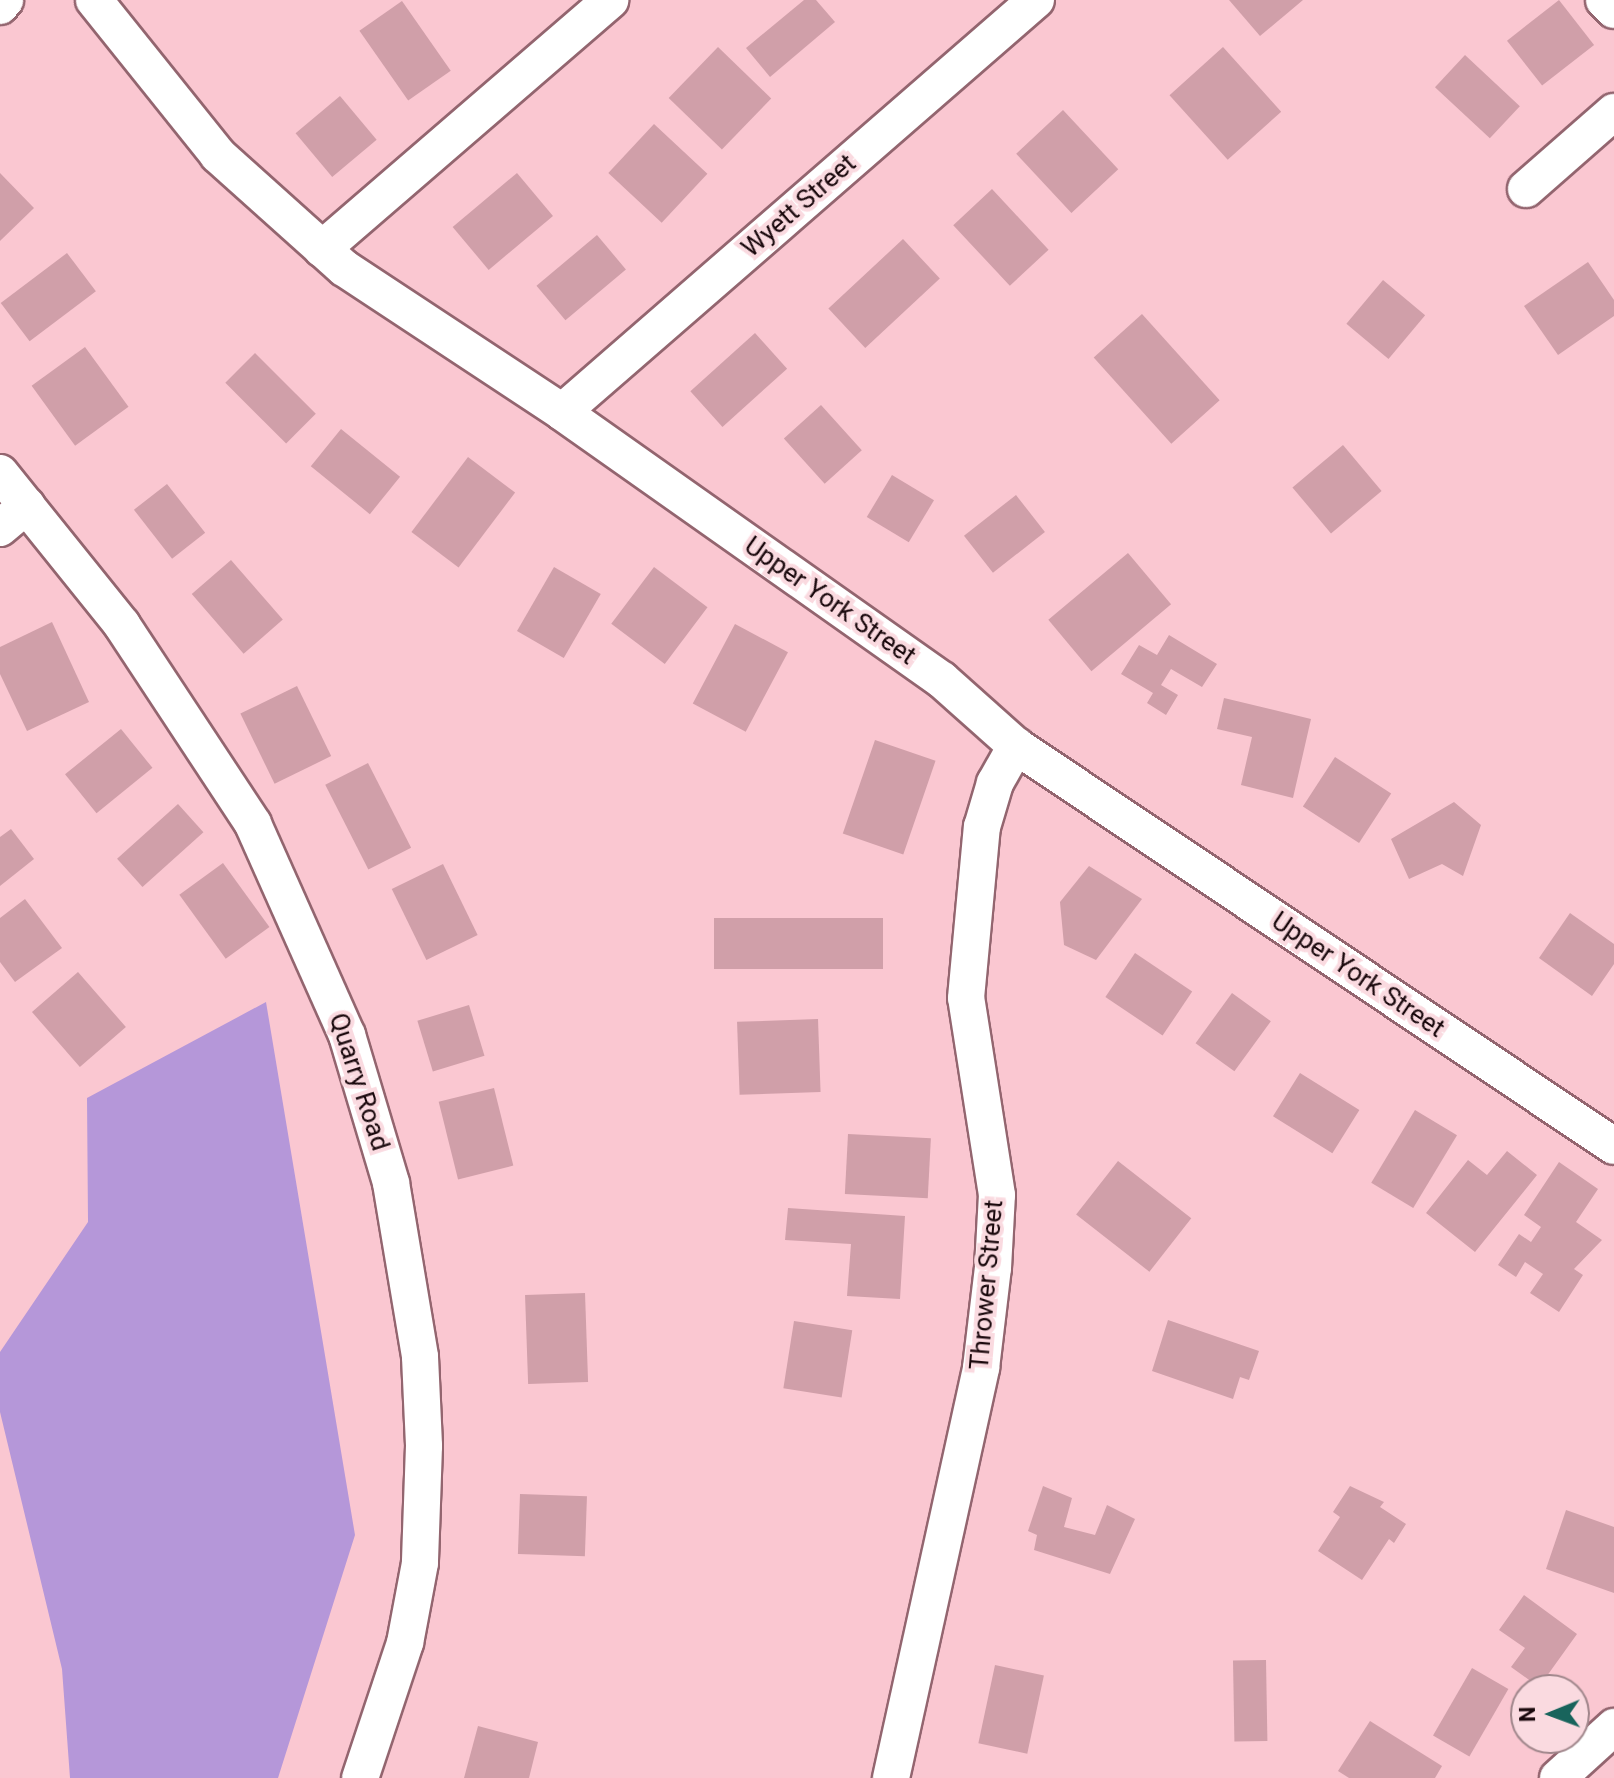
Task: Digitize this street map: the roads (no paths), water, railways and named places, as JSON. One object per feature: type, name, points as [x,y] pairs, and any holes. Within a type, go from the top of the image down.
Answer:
[{"type":"street","points":[[0,6],[5,0]]},
{"type":"street","name":"Upper York Street","points":[[94,0],[218,155],[322,249],[562,412],[942,680],[1016,746],[1614,1146]]},
{"type":"street","points":[[322,249],[610,0]]},
{"type":"street","name":"Wyett Street","points":[[562,412],[1036,0]]},
{"type":"street","points":[[1604,0],[1614,10]]},
{"type":"street","points":[[1526,189],[1614,112]]},
{"type":"street","name":"Quarry Road","points":[[0,473],[122,625],[253,824],[347,1035],[391,1183],[420,1357],[424,1446],[420,1563],[405,1643],[360,1778]]},
{"type":"street","points":[[0,528],[27,505]]},
{"type":"street","name":"Thrower Street","points":[[891,1778],[978,1383],[992,1283],[997,1195],[966,998],[982,827],[995,783],[1016,746]]},
{"type":"street","points":[[1558,1778],[1614,1727]]}]
